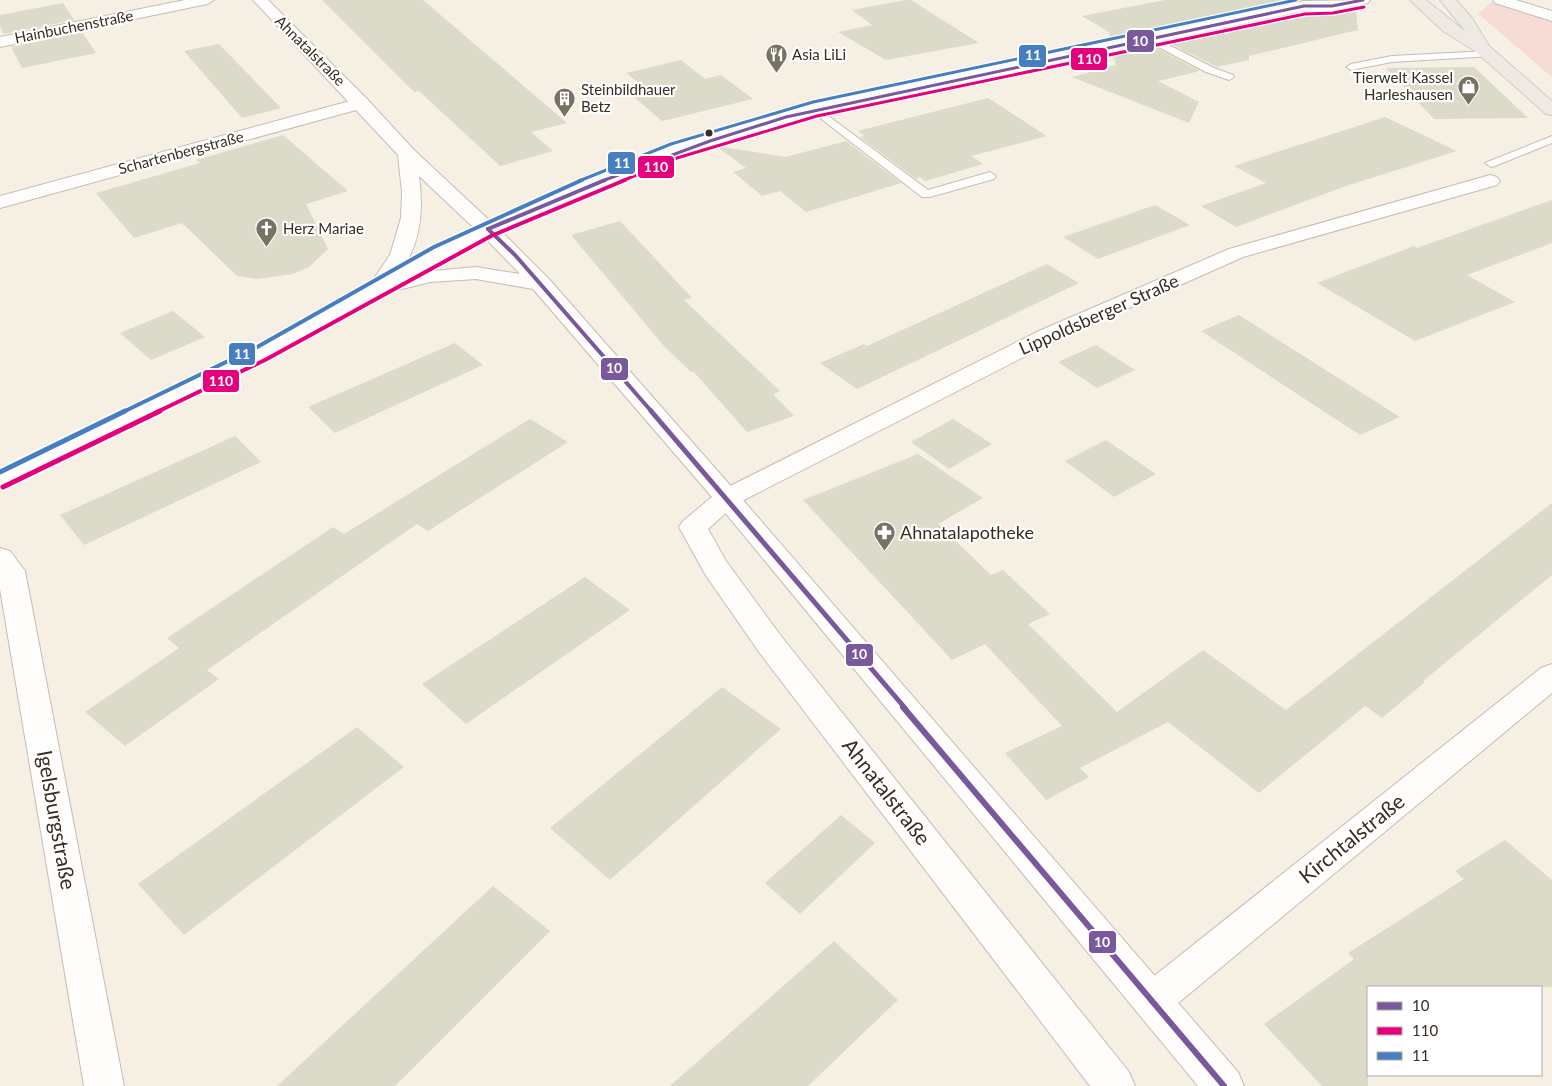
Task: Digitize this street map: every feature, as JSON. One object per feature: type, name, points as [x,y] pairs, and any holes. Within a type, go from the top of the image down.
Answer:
[{"type":"main road","points":[[1417,0],[1449,28],[1484,51],[1552,110]]},
{"type":"main road","points":[[1447,0],[1467,20],[1484,51]]},
{"type":"street","name":"Hainbuchenstraße","points":[[0,42],[207,0]]},
{"type":"street","name":"Ahnatalstraße","points":[[260,0],[361,103],[407,154],[488,229],[541,284],[727,498],[1224,1086]]},
{"type":"street","points":[[0,480],[262,353],[376,288],[488,229],[617,173],[674,151],[732,132],[815,109],[1310,3],[1332,6],[1363,0]]},
{"type":"street","points":[[1500,0],[1552,16]]},
{"type":"street","name":"Schartenbergstraße","points":[[0,202],[361,103]]},
{"type":"street","points":[[376,288],[400,255],[411,225],[412,189],[407,154]]},
{"type":"street","name":"Lippoldsberger Straße","points":[[727,498],[1047,336],[1236,253],[1491,172]]},
{"type":"street","points":[[376,288],[430,276],[476,273],[541,284]]},
{"type":"street","name":"Ahnatalstraße","points":[[727,498],[693,527],[715,567],[770,644],[1116,1086]]},
{"type":"street","name":"Igelsburgstraße","points":[[0,558],[11,571],[104,1086]]},
{"type":"street","name":"Kirchtalstraße","points":[[1152,1001],[1552,676]]},
{"type":"lane","points":[[1151,38],[1210,70],[1229,77]]},
{"type":"lane","points":[[1351,67],[1392,59],[1484,51]]},
{"type":"lane","points":[[815,109],[926,194],[990,176]]},
{"type":"lane","points":[[1491,172],[1552,139]]},
{"type":"shaded area","points":[[1492,2],[1552,21],[1552,77],[1478,14]]},
{"type":"building","points":[[322,0],[423,0],[567,123],[531,132],[553,151],[500,166],[419,91],[414,92]]},
{"type":"building","points":[[911,0],[979,43],[886,60],[838,32],[872,25],[852,10]]},
{"type":"building","points":[[1165,0],[1300,0],[1110,40],[1109,32],[1082,16]]},
{"type":"building","points":[[63,3],[74,20],[4,34],[0,26],[0,15]]},
{"type":"building","points":[[1356,8],[1358,30],[1249,56],[1249,60],[1217,67],[1167,42],[1304,13],[1332,13]]},
{"type":"building","points":[[82,32],[96,53],[22,68],[11,47]]},
{"type":"building","points":[[219,44],[281,108],[242,118],[184,51]]},
{"type":"building","points":[[1151,45],[1200,71],[1158,81],[1199,102],[1189,123],[1072,77],[1116,65],[1113,53]]},
{"type":"building","points":[[681,60],[705,79],[721,75],[753,99],[662,121],[628,92],[645,88],[626,73]]},
{"type":"building","points":[[1474,67],[1528,118],[1434,119],[1386,68]]},
{"type":"building","points":[[988,98],[1047,136],[971,156],[983,164],[926,181],[920,177],[916,179],[860,137],[865,136],[858,131]]},
{"type":"building","points":[[1385,117],[1457,151],[1349,185],[1236,227],[1201,206],[1266,183],[1234,166]]},
{"type":"building","points":[[283,135],[348,191],[306,204],[328,249],[309,267],[293,274],[258,279],[237,276],[182,223],[134,238],[96,193],[200,163],[196,160]]},
{"type":"building","points":[[846,141],[901,183],[806,212],[780,191],[762,196],[733,172],[746,168],[716,146],[786,157]]},
{"type":"building","points":[[1552,200],[1552,243],[1467,275],[1515,302],[1415,341],[1317,283],[1414,246],[1417,248]]},
{"type":"building","points":[[1155,205],[1190,225],[1098,259],[1063,237]]},
{"type":"building","points":[[620,221],[692,298],[684,300],[780,391],[773,394],[794,416],[747,432],[693,371],[691,372],[664,346],[571,235]]},
{"type":"building","points":[[1047,264],[1079,283],[857,389],[820,363],[864,344],[867,346]]},
{"type":"building","points":[[173,311],[205,337],[151,360],[120,333]]},
{"type":"building","points":[[1239,315],[1400,417],[1360,435],[1201,331]]},
{"type":"building","points":[[455,343],[483,365],[335,433],[308,407]]},
{"type":"building","points":[[1096,345],[1135,370],[1097,388],[1058,362]]},
{"type":"building","points":[[530,419],[568,442],[428,531],[417,524],[207,670],[219,679],[125,746],[85,712],[179,648],[167,638],[333,527],[344,534]]},
{"type":"building","points":[[953,419],[992,444],[949,469],[911,442]]},
{"type":"building","points":[[235,436],[261,462],[84,545],[60,515]]},
{"type":"building","points":[[1106,440],[1156,474],[1114,497],[1065,461]]},
{"type":"building","points":[[918,454],[983,498],[938,524],[991,575],[1003,570],[1050,614],[1028,624],[1117,712],[1203,650],[1286,710],[1552,503],[1552,575],[1423,681],[1425,682],[1382,718],[1365,706],[1259,793],[1168,722],[1080,768],[1089,777],[1046,800],[1005,753],[1062,726],[985,644],[952,660],[803,500]]},
{"type":"building","points":[[585,577],[630,610],[466,724],[422,684]]},
{"type":"building","points":[[722,687],[781,729],[610,880],[550,828]]},
{"type":"building","points":[[357,727],[404,767],[184,935],[138,884]]},
{"type":"building","points":[[841,815],[875,843],[800,914],[765,883]]},
{"type":"building","points":[[1505,840],[1552,880],[1552,987],[1367,986],[1368,1086],[1322,1086],[1264,1024],[1354,959],[1348,953],[1464,879],[1455,871]]},
{"type":"building","points":[[493,886],[550,931],[395,1086],[277,1086]]},
{"type":"building","points":[[834,941],[898,1000],[808,1086],[670,1086]]},
{"type":"transit line","name":"11","points":[[0,472],[259,346],[434,247],[485,222],[614,166],[671,144],[813,102],[1296,0]]},
{"type":"transit line","name":"10","points":[[488,229],[672,154],[786,117],[1304,6],[1332,6],[1363,0]]},
{"type":"transit line","name":"110","points":[[3,487],[265,360],[442,261],[491,236],[677,158],[817,116],[1305,14],[1333,13],[1364,7]]},
{"type":"transit line","name":"10","points":[[488,229],[515,255],[727,498],[1224,1086]]},
{"type":"place","name":"Asia LiLi","points":[[776,74]]},
{"type":"place","name":"Tierwelt Kassel Harleshausen","points":[[1469,106]]},
{"type":"place","name":"Steinbildhauer Betz","points":[[565,118]]},
{"type":"place","name":"Herz Mariae","points":[[267,248]]},
{"type":"place","name":"Ahnatalapotheke","points":[[884,552]]}]
